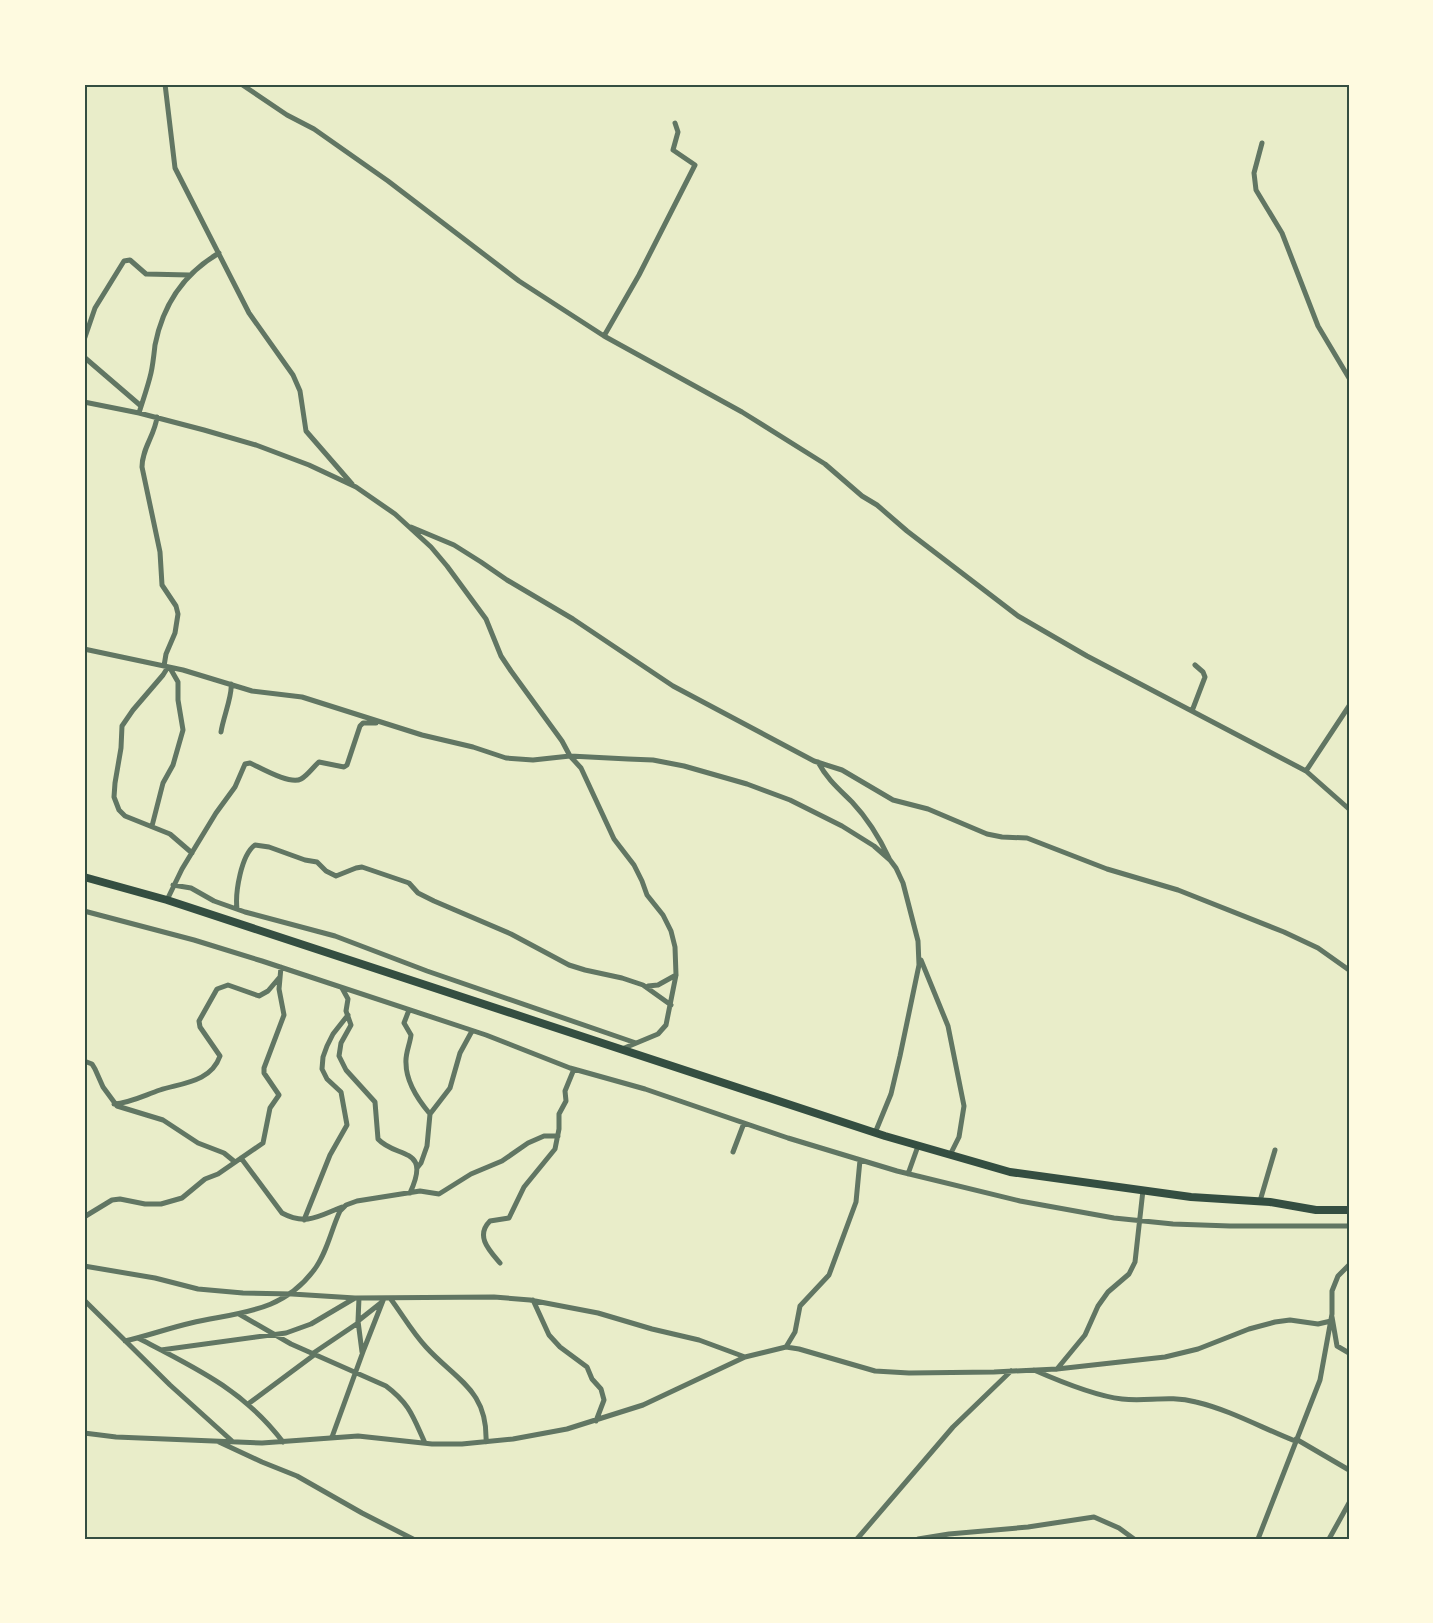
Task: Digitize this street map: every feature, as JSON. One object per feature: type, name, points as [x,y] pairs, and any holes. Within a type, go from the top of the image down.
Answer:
[{"type":"highway","points":[[84,877],[166,900],[875,1133],[1010,1172],[1191,1197],[1260,1201],[1316,1210],[1349,1210]]},
{"type":"street","points":[[165,84],[176,168],[249,313],[293,375],[300,391],[306,431],[356,487]]},
{"type":"street","points":[[242,84],[356,158],[420,204],[500,268],[604,336],[742,412],[825,464],[862,496],[877,505],[907,531],[1018,616],[1087,656],[1306,771],[1349,809]]},
{"type":"street","points":[[604,336],[639,275],[695,165],[673,150],[678,132],[675,123]]},
{"type":"street","points":[[1262,143],[1254,173],[1256,190],[1282,233],[1318,326],[1349,378]]},
{"type":"street","points":[[139,413],[151,374],[159,331],[177,287],[203,262],[219,252]]},
{"type":"street","points":[[84,340],[99,301],[127,260],[149,275],[189,275]]},
{"type":"street","points":[[84,357],[141,406]]},
{"type":"street","points":[[84,402],[157,417],[288,456],[356,487],[411,527],[447,566],[486,619],[506,664],[570,756],[581,768],[611,833],[639,873],[647,895],[667,922],[675,947],[676,975],[666,1025],[658,1034],[621,1049]]},
{"type":"street","points":[[157,417],[156,426],[143,455],[142,467],[160,552],[162,585],[176,606],[178,614],[175,633],[166,654],[167,667],[164,675],[122,726],[114,797],[122,813],[137,823],[152,826],[170,834],[192,853]]},
{"type":"street","points":[[411,527],[437,537],[472,556],[507,580],[573,619],[673,686],[818,762],[842,770],[893,800],[928,809],[987,834],[1027,838],[1107,869],[1178,890],[1284,932],[1318,948],[1349,970]]},
{"type":"street","points":[[84,649],[167,667],[252,691],[302,697],[382,723],[506,758],[533,760],[570,756],[653,760],[695,769],[747,784],[790,800],[842,826],[874,846],[890,860]]},
{"type":"street","points":[[1192,711],[1205,677],[1195,665]]},
{"type":"street","points":[[152,826],[162,783],[172,765],[183,730],[178,700],[178,682],[167,667]]},
{"type":"street","points":[[221,732],[223,716],[233,692],[231,684]]},
{"type":"street","points":[[1306,771],[1349,706]]},
{"type":"street","points":[[166,900],[216,813],[231,794],[245,764],[250,763],[282,778],[294,780],[302,779],[319,762],[344,767],[347,765],[360,726],[363,723],[382,723]]},
{"type":"street","points":[[818,762],[834,786],[853,803],[865,819],[903,883],[918,941],[919,965],[895,1080],[875,1133]]},
{"type":"street","points":[[237,909],[236,894],[243,866],[249,851],[258,845],[317,862],[326,872],[336,876],[362,867],[409,883],[418,892],[435,901],[511,934],[569,965],[643,985],[658,985],[676,975]]},
{"type":"street","points":[[173,885],[191,888],[214,901],[237,909],[335,936],[428,971],[636,1043]]},
{"type":"street","points":[[84,911],[194,940],[281,967],[472,1030],[574,1069],[645,1089],[744,1123],[908,1174],[1020,1201],[1139,1221],[1230,1226],[1349,1226]]},
{"type":"street","points":[[919,955],[948,1026],[964,1106],[959,1137],[950,1155]]},
{"type":"street","points":[[84,1217],[112,1200],[161,1204],[182,1198],[205,1179],[218,1174],[263,1143],[270,1108],[279,1095],[264,1073],[264,1068],[284,1015],[279,989],[281,967]]},
{"type":"street","points":[[114,1104],[163,1089],[182,1086],[207,1073],[217,1063],[220,1056],[200,1027],[199,1021],[217,989],[228,985],[259,996],[268,991],[280,976]]},
{"type":"street","points":[[643,985],[671,1005]]},
{"type":"street","points":[[341,987],[348,999],[346,1008],[351,1025],[339,1050],[342,1064],[375,1102],[378,1139],[411,1157],[417,1168]]},
{"type":"street","points":[[408,1010],[404,1023],[411,1035],[405,1061],[406,1069],[419,1101],[430,1114]]},
{"type":"street","points":[[304,1221],[330,1155],[347,1125],[341,1091],[327,1079],[322,1069],[327,1046],[348,1015]]},
{"type":"street","points":[[410,1193],[417,1168],[427,1146],[430,1114],[450,1088],[460,1053],[472,1030]]},
{"type":"street","points":[[84,1061],[92,1064],[114,1104],[163,1120],[198,1143],[224,1153],[235,1162]]},
{"type":"street","points":[[500,1263],[484,1242],[485,1226],[490,1221],[509,1218],[524,1187],[553,1154],[557,1146],[559,1114],[566,1101],[565,1091],[574,1069]]},
{"type":"street","points":[[733,1152],[744,1123]]},
{"type":"street","points":[[241,1158],[282,1213],[297,1221],[304,1221],[357,1201],[426,1191],[439,1194],[471,1174],[502,1161],[528,1143],[544,1136],[558,1136]]},
{"type":"street","points":[[908,1174],[918,1146]]},
{"type":"street","points":[[1260,1201],[1275,1150]]},
{"type":"street","points":[[786,1347],[795,1332],[800,1306],[825,1281],[833,1267],[856,1202],[860,1160]]},
{"type":"street","points":[[1058,1369],[1085,1335],[1098,1306],[1108,1292],[1129,1274],[1135,1262],[1143,1190]]},
{"type":"street","points":[[125,1341],[191,1323],[266,1307],[292,1294],[314,1270],[342,1207]]},
{"type":"street","points":[[1258,1539],[1320,1380],[1331,1317],[1332,1291],[1338,1276],[1349,1265]]},
{"type":"street","points":[[84,1266],[208,1290],[243,1293],[386,1299],[486,1297],[534,1300],[598,1313],[660,1332],[699,1340],[745,1357]]},
{"type":"street","points":[[357,1298],[362,1354]]},
{"type":"street","points":[[161,1350],[295,1331],[357,1298]]},
{"type":"street","points":[[248,1404],[386,1299]]},
{"type":"street","points":[[333,1437],[362,1354],[386,1299]]},
{"type":"street","points":[[386,1299],[432,1353],[468,1385],[485,1419],[486,1442]]},
{"type":"street","points":[[84,1300],[232,1441]]},
{"type":"street","points":[[534,1300],[549,1335],[560,1347],[587,1367],[592,1379],[601,1389],[604,1400],[596,1420]]},
{"type":"street","points":[[239,1314],[313,1354],[386,1386],[408,1407],[425,1443]]},
{"type":"street","points":[[84,1433],[116,1437],[262,1443],[358,1436],[425,1443],[486,1442],[538,1436],[596,1420],[643,1405],[745,1357],[786,1347],[875,1371],[909,1373],[1058,1369],[1180,1354],[1275,1322],[1290,1320],[1318,1324],[1331,1317]]},
{"type":"street","points":[[1331,1317],[1337,1346],[1349,1353]]},
{"type":"street","points":[[138,1338],[216,1380],[271,1425],[283,1442]]},
{"type":"street","points":[[1033,1370],[1097,1394],[1122,1399],[1167,1397],[1194,1401],[1229,1412],[1295,1440],[1349,1470]]},
{"type":"street","points":[[857,1539],[953,1427],[1011,1371]]},
{"type":"street","points":[[216,1440],[297,1476],[413,1539]]},
{"type":"street","points":[[1329,1539],[1349,1503]]},
{"type":"street","points":[[918,1539],[1094,1517],[1119,1528],[1134,1539]]}]
